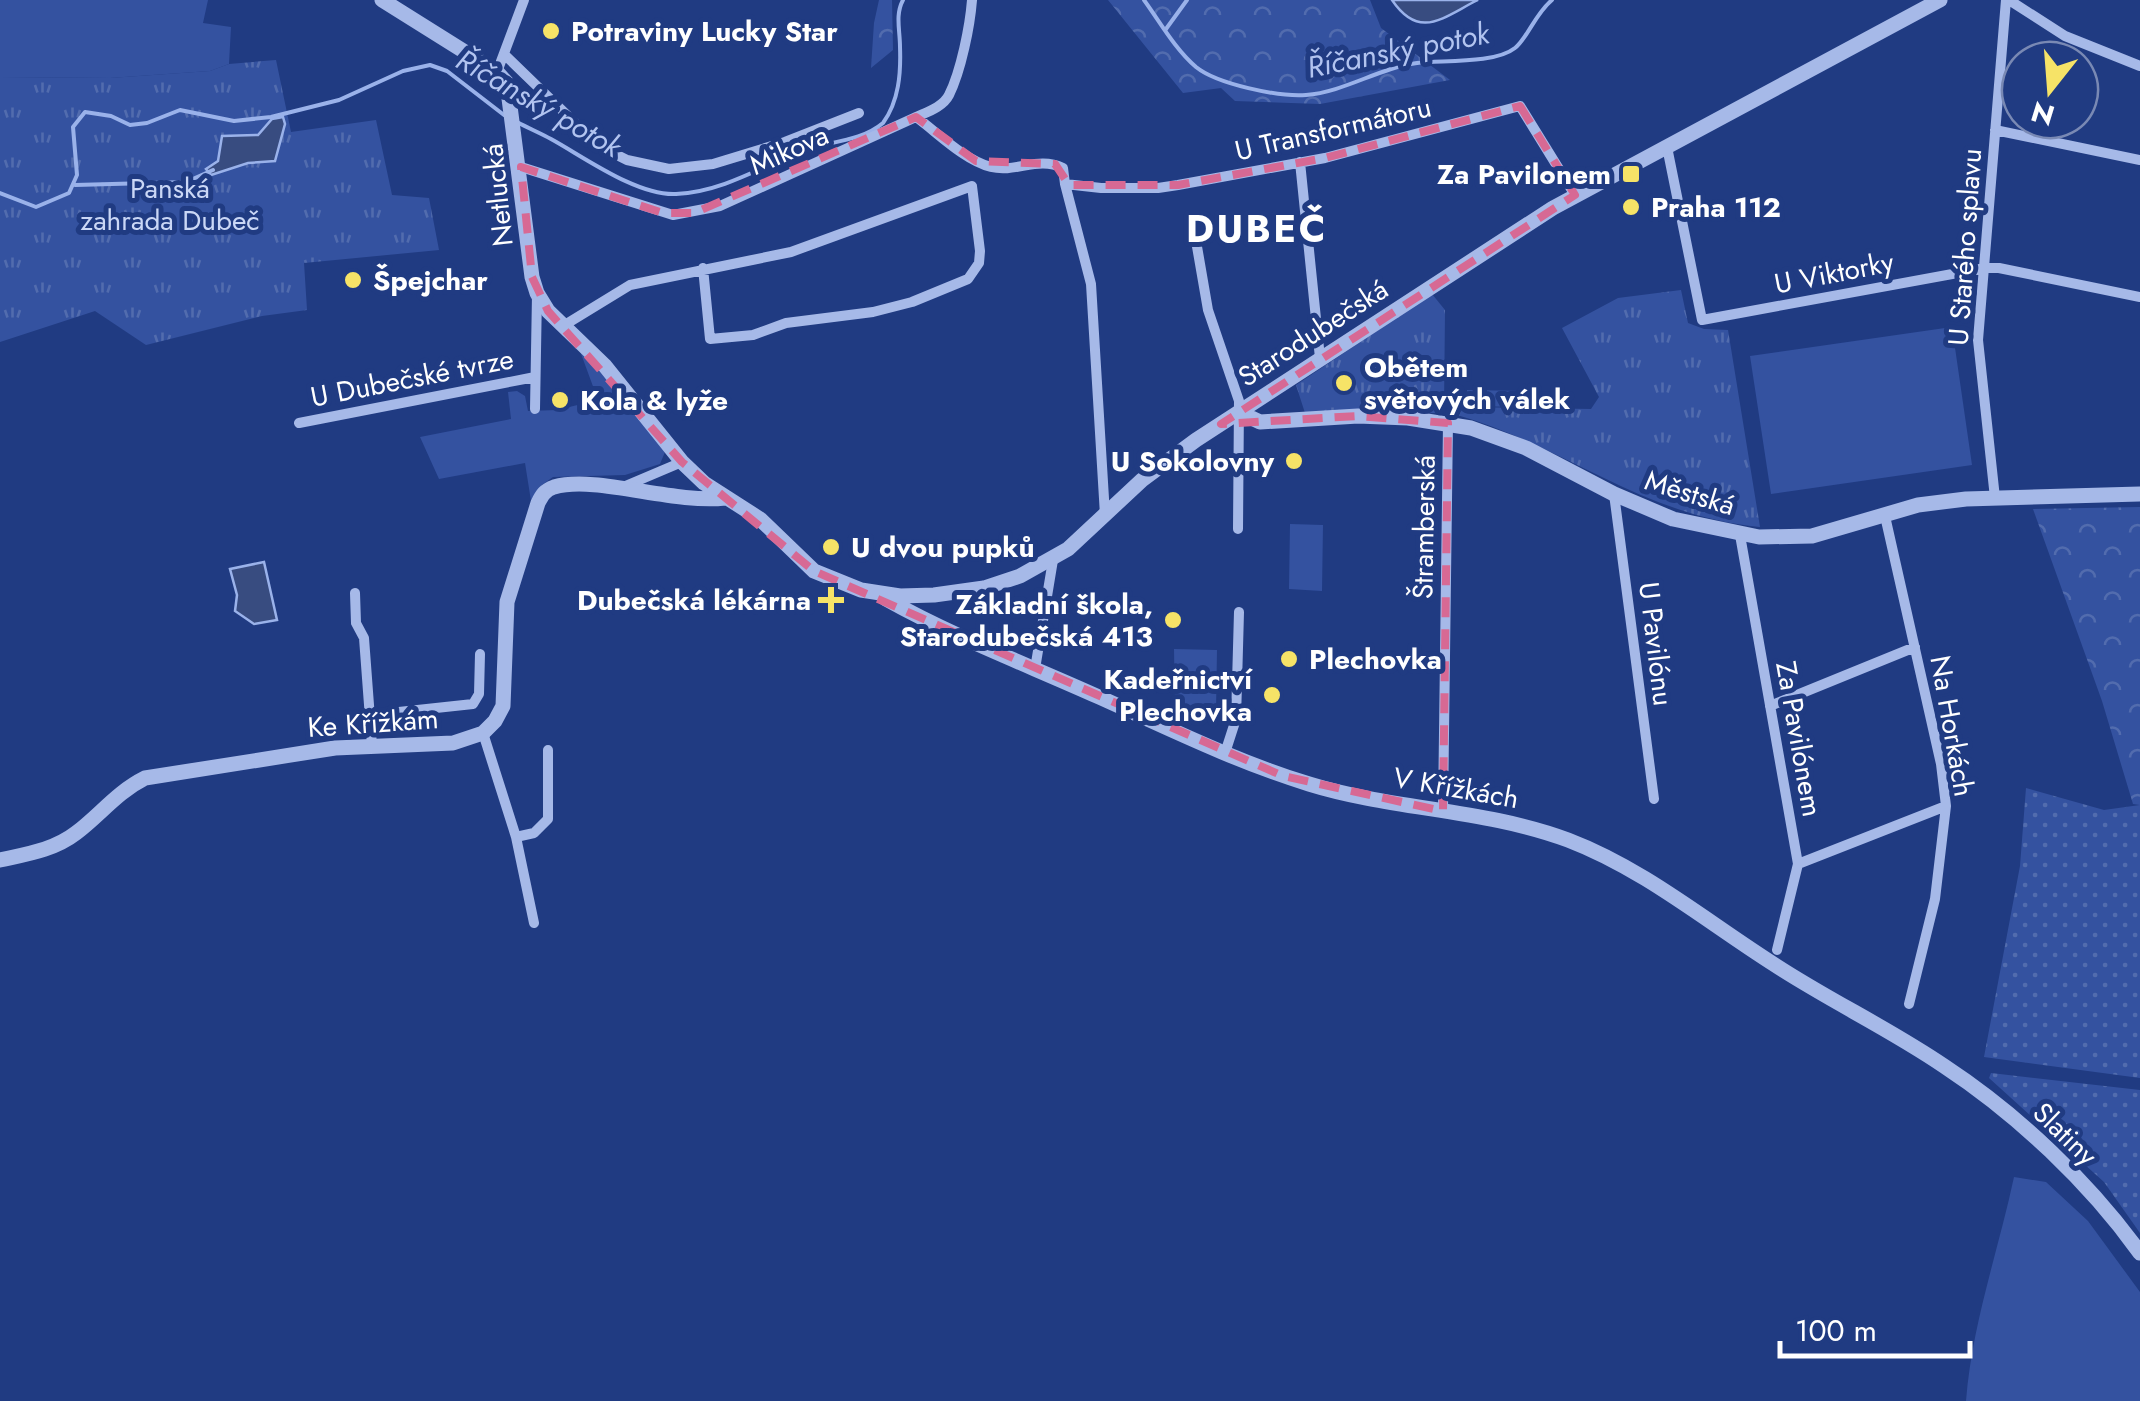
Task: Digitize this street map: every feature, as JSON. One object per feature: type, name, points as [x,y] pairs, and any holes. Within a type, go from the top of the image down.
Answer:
[{"type":"street","points":[[382,0],[404,8],[497,72],[524,0]]},
{"type":"street","name":"Mikova","points":[[520,168],[663,212],[694,213],[720,206],[936,108],[948,97],[970,21],[972,0]]},
{"type":"street","name":"Starodubečská","points":[[725,498],[760,519],[814,570],[840,583],[878,594],[934,595],[1010,580],[1053,560],[1156,468],[1320,358],[1576,196],[1940,0]]},
{"type":"street","points":[[2008,0],[2065,36],[2140,66]]},
{"type":"street","name":"U Starého splavu","points":[[1995,498],[1978,340],[2008,0]]},
{"type":"street","name":"Mikova","points":[[506,56],[599,146],[628,160],[669,169],[713,164],[785,142],[858,112]]},
{"type":"street","name":"Netlucká","points":[[497,72],[511,95],[537,293],[563,326],[605,366],[682,462],[725,498]]},
{"type":"street","name":"U Transformátoru","points":[[1065,184],[1158,188],[1364,148],[1520,106],[1576,196]]},
{"type":"street","points":[[916,117],[976,161],[991,167],[1038,162],[1063,168],[1091,284],[1105,515]]},
{"type":"street","points":[[1995,130],[2140,160]]},
{"type":"street","name":"U Viktorky","points":[[1667,147],[1702,320],[1985,268],[2140,297]]},
{"type":"street","points":[[1300,162],[1320,358]]},
{"type":"street","points":[[563,326],[630,285],[703,268],[792,252],[972,186],[979,263],[968,278],[912,302],[873,312],[786,323],[753,335],[710,339],[703,268]]},
{"type":"street","points":[[1196,235],[1208,310],[1238,396],[1238,529]]},
{"type":"street","points":[[535,409],[537,293]]},
{"type":"street","name":"U Dubečské tvrze","points":[[299,423],[534,377]]},
{"type":"street","name":"Městská","points":[[1239,412],[1260,422],[1358,416],[1448,423],[1513,443],[1614,494],[1674,519],[1740,535],[1812,536],[1938,502],[2140,494]]},
{"type":"street","name":"Štramberská","points":[[1443,811],[1448,423]]},
{"type":"street","points":[[617,489],[682,462]]},
{"type":"street","points":[[534,923],[516,838],[483,733],[504,706],[507,602],[538,503],[547,490],[556,486],[617,489],[685,500],[725,498]]},
{"type":"street","name":"U Pavilónu","points":[[1614,494],[1654,799]]},
{"type":"street","name":"Na Horkách","points":[[1885,516],[1942,764],[1946,806],[1934,899],[1909,1004]]},
{"type":"street","name":"Za Pavilónem","points":[[1740,535],[1798,864],[1777,950]]},
{"type":"street","points":[[1035,669],[1053,560]]},
{"type":"street","points":[[354,593],[356,623],[364,638],[372,745]]},
{"type":"street","name":"V Křížkách","points":[[878,594],[1225,753],[1312,785],[1526,826],[1570,841],[1613,861],[1682,902],[1776,966],[1944,1065],[1991,1099]]},
{"type":"street","points":[[1225,753],[1236,719],[1239,612]]},
{"type":"street","points":[[1770,706],[1915,646]]},
{"type":"street","points":[[371,715],[474,704],[479,694],[480,654]]},
{"type":"street","name":"Ke Křížkám","points":[[0,860],[53,847],[74,835],[121,792],[145,778],[372,745],[453,742],[483,733]]},
{"type":"street","points":[[516,838],[534,833],[548,819],[548,750]]},
{"type":"street","points":[[1798,864],[1946,806]]},
{"type":"street","name":"Slatiny","points":[[1991,1099],[2102,1205],[2140,1254]]},
{"type":"highlighted area","points":[[1520,106],[1575,195],[1221,424],[1358,416],[1448,423],[1443,811],[1283,776],[814,571],[682,462],[548,311],[532,277],[521,167],[663,213],[694,213],[916,117],[976,161],[1055,164],[1069,185],[1178,185],[1325,158]]},
{"type":"green space","points":[[0,0],[208,0],[203,23],[231,27],[229,64],[210,71],[110,78],[0,77]]},
{"type":"green space","points":[[879,0],[892,0],[893,50],[871,68],[874,23]]},
{"type":"green space","points":[[1108,0],[1370,0],[1381,28],[1450,80],[1320,104],[1235,101],[1221,88],[1183,93]]},
{"type":"green space","name":"Panská zahrada Dubeč","points":[[276,60],[291,132],[376,120],[392,195],[429,198],[439,250],[304,263],[307,310],[262,316],[146,345],[95,311],[0,342],[0,77],[110,78],[210,71],[229,64]]},
{"type":"green space","points":[[1681,290],[1688,323],[1704,329],[1728,330],[1760,527],[1678,509],[1534,444],[1457,415],[1464,407],[1591,409],[1599,397],[1562,328],[1618,298]]},
{"type":"green space","points":[[1432,294],[1445,310],[1441,413],[1305,413],[1296,385]]},
{"type":"green space","points":[[1952,327],[1972,465],[1771,494],[1750,356]]},
{"type":"green space","points":[[580,351],[615,387],[665,452],[660,464],[625,475],[553,477],[531,501],[525,463],[439,479],[420,437],[511,419],[508,392],[517,391],[525,396],[528,411],[557,410],[598,400]]},
{"type":"green space","points":[[1467,390],[1529,391],[1529,407],[1467,406]]},
{"type":"green space","points":[[2140,507],[2140,805],[2133,804],[2102,701],[2033,509]]},
{"type":"green space","points":[[1290,524],[1323,525],[1322,591],[1289,589]]},
{"type":"green space","points":[[1174,649],[1217,650],[1216,711],[1175,711]]},
{"type":"green space","points":[[2026,788],[2104,810],[2140,805],[2140,1078],[1984,1057],[2020,866]]},
{"type":"green space","points":[[1991,1073],[2140,1090],[2140,1233],[2104,1182],[1989,1078]]},
{"type":"green space","points":[[2014,1177],[2046,1182],[2088,1221],[2140,1292],[2140,1401],[1966,1401],[1980,1316]]},
{"type":"shaded area","points":[[1392,0],[1478,0],[1443,18],[1422,22],[1412,20]]},
{"type":"shaded area","points":[[283,117],[285,124],[275,161],[248,163],[211,175],[206,169],[218,161],[222,136],[258,135],[272,119]]},
{"type":"shaded area","points":[[264,562],[277,620],[254,624],[235,611],[237,595],[230,569]]},
{"type":"waterway","name":"Říčanský potok","points":[[517,122],[645,189],[676,194],[723,184],[809,148],[864,134],[883,123],[898,86],[899,17],[903,0]]},
{"type":"waterway","name":"Říčanský potok","points":[[1144,0],[1196,67],[1248,88],[1294,95],[1320,93],[1417,63],[1482,59],[1506,53],[1519,44],[1552,0]]},
{"type":"waterway","points":[[1166,29],[1187,0]]},
{"type":"waterway","name":"Říčanský potok","points":[[0,193],[36,207],[69,193],[77,175],[73,127],[85,112],[111,116],[130,125],[180,110],[234,121],[271,117],[339,100],[403,71],[430,65],[447,71],[504,115]]},
{"type":"waterway","points":[[75,185],[186,182],[213,170]]},
{"type":"place","name":"Potraviny Lucky Star","points":[[551,31]]},
{"type":"place","name":"Za Pavilonem","points":[[1631,174]]},
{"type":"place","name":"Praha 112","points":[[1631,207]]},
{"type":"place","name":"Špejchar","points":[[353,280]]},
{"type":"place","name":"Obětem světových válek","points":[[1344,383]]},
{"type":"place","name":"Kola & lyže","points":[[560,400]]},
{"type":"place","name":"U Sokolovny","points":[[1294,461]]},
{"type":"place","name":"U dvou pupků","points":[[831,547]]},
{"type":"place","name":"Dubečská lékárna","points":[[831,600]]},
{"type":"place","name":"Základní škola, Starodubečská 413","points":[[1173,620]]},
{"type":"place","name":"Plechovka","points":[[1289,659]]},
{"type":"place","name":"Kadeřnictví Plechovka","points":[[1272,695]]},
{"type":"district","name":"DUBEČ","points":[[1257,228]]}]
